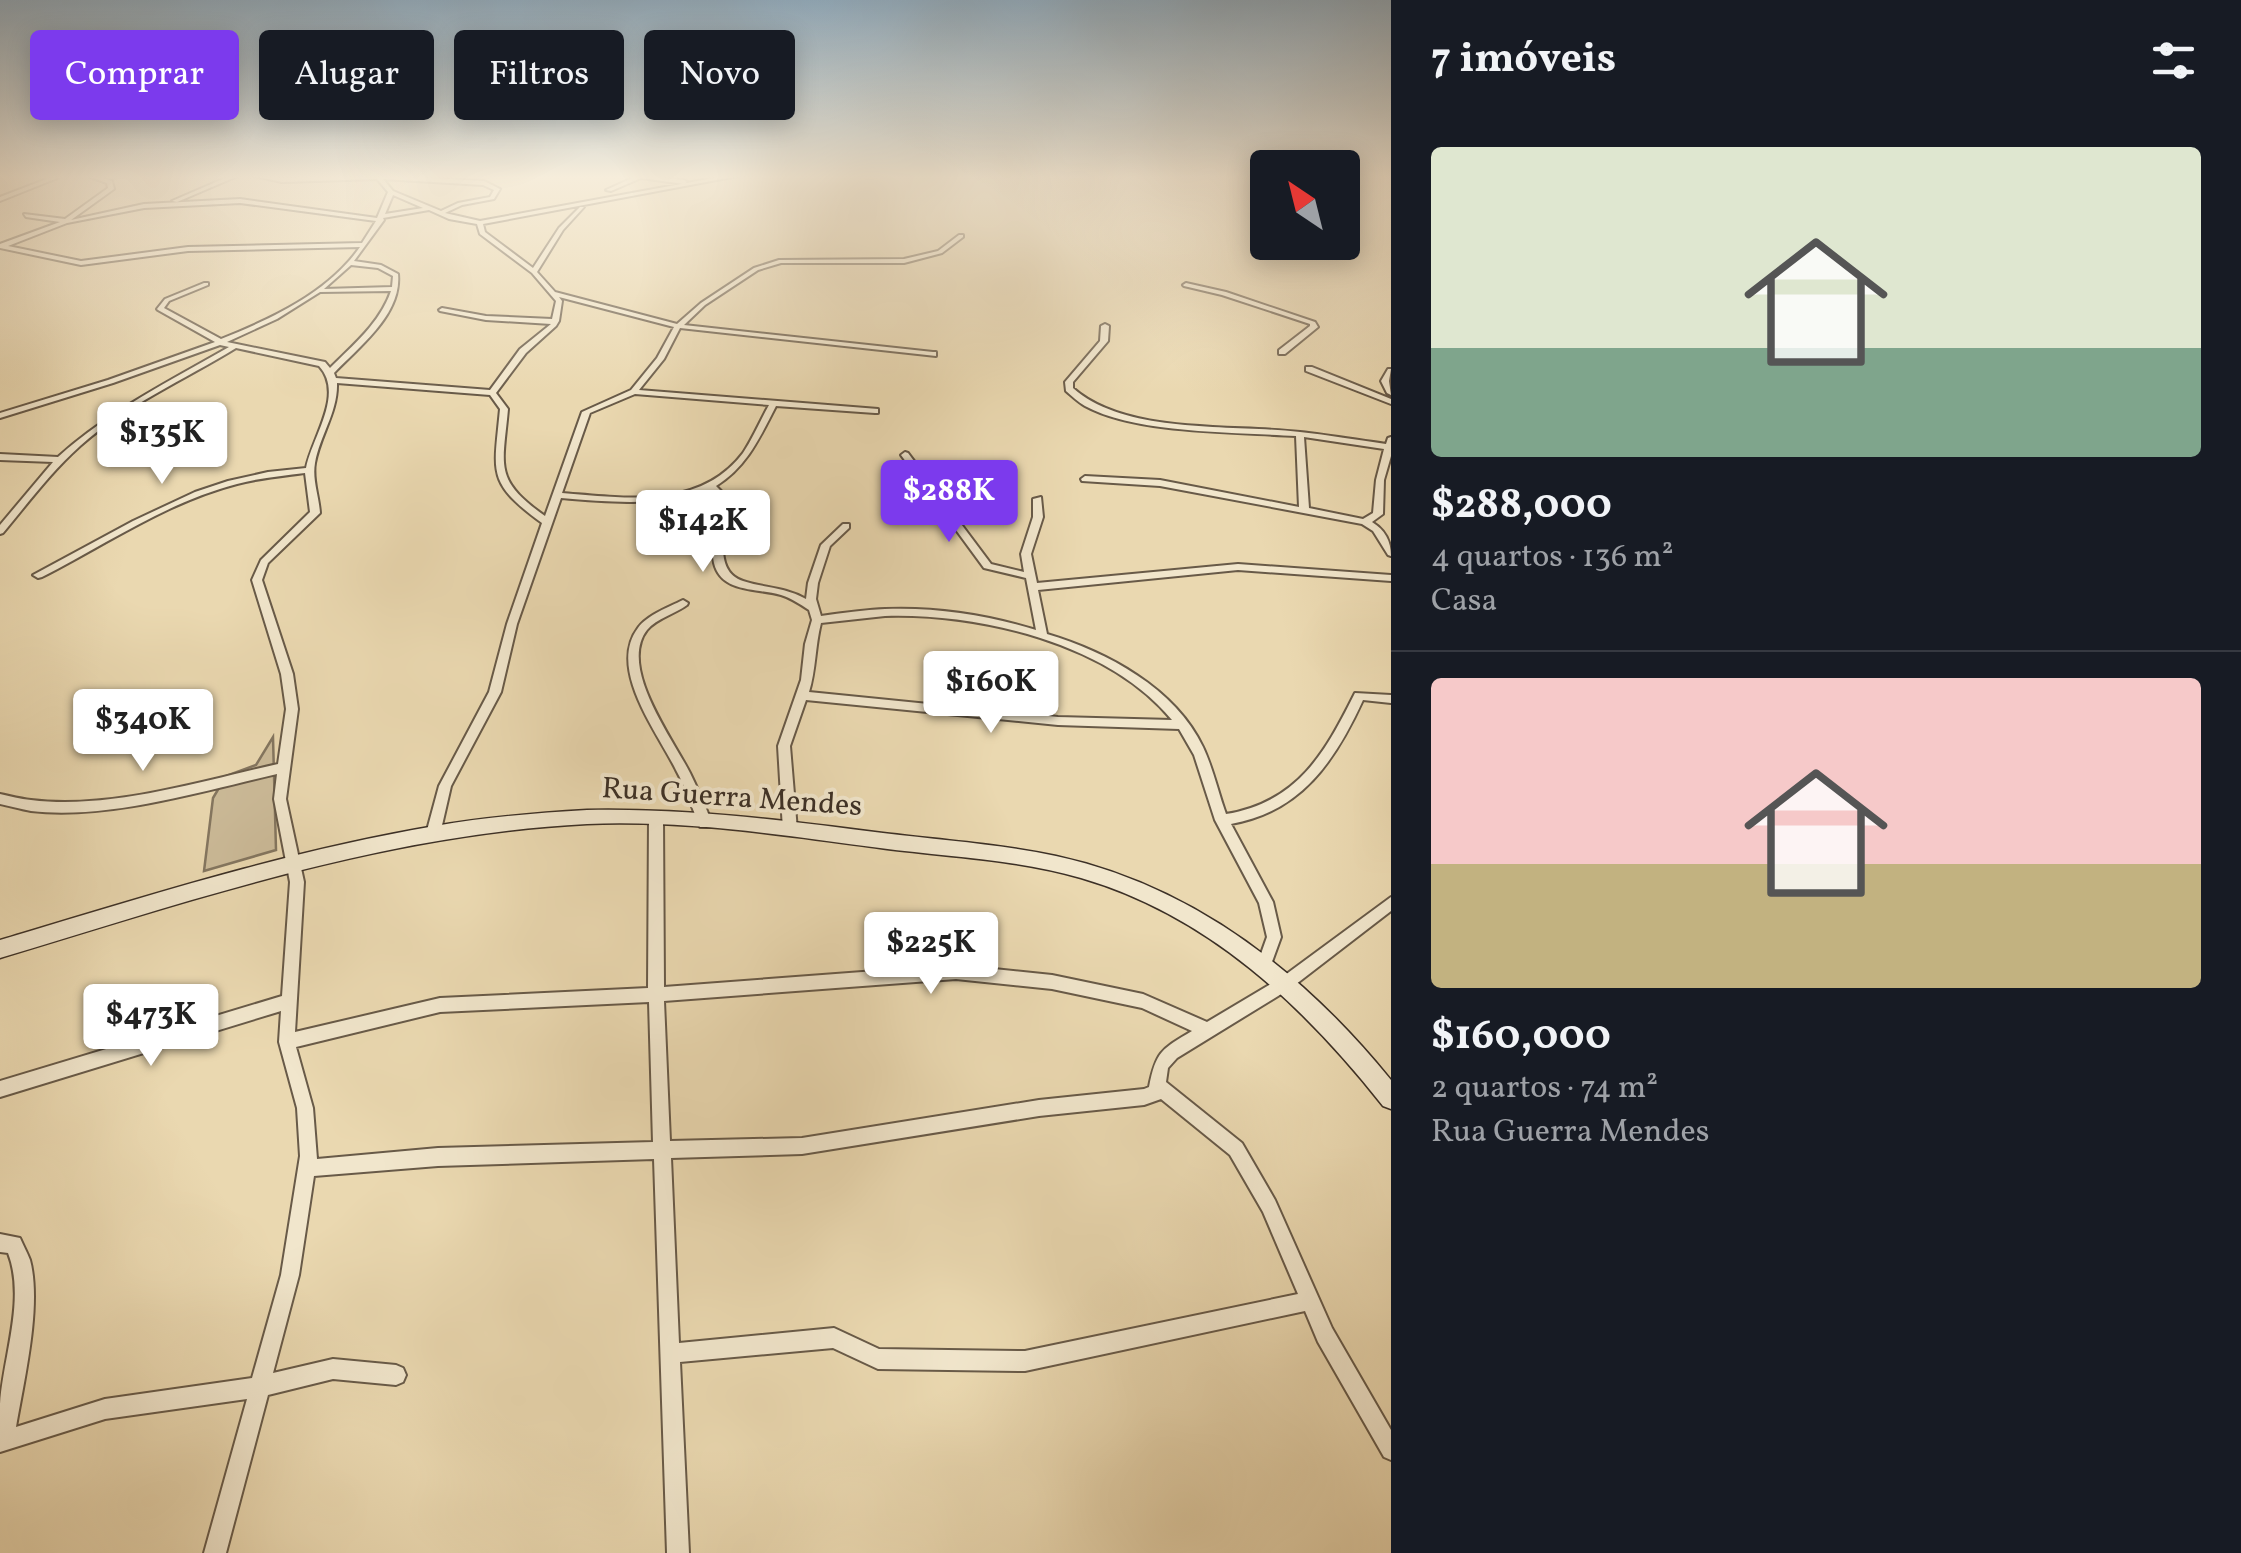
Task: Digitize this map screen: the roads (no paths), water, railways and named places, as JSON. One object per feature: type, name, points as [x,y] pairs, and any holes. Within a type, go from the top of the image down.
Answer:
[{"type":"street","points":[[7,247],[80,264],[188,249],[278,247]]},
{"type":"street","points":[[0,416],[222,343],[297,308],[352,263],[363,247]]},
{"type":"street","points":[[492,393],[523,351],[556,321],[559,301],[534,272],[499,247]]},
{"type":"street","points":[[534,272],[551,247]]},
{"type":"street","points":[[433,834],[445,786],[495,692],[512,624],[586,412],[634,392],[660,360],[678,326],[752,271],[769,264],[894,262],[946,247]]},
{"type":"street","points":[[215,1553],[290,1275],[308,1168],[308,1125],[287,1042],[297,916],[294,864],[280,799],[292,709],[287,674],[257,580],[264,562],[315,513],[309,470],[330,408],[332,376],[387,308],[395,290],[397,278],[392,273],[352,263]]},
{"type":"street","points":[[206,284],[167,300],[160,309],[222,343],[312,361],[332,376],[492,393],[504,409],[497,459],[503,480],[519,502],[548,523]]},
{"type":"street","points":[[1186,285],[1224,293],[1314,323],[1282,352]]},
{"type":"street","points":[[321,291],[395,290]]},
{"type":"street","points":[[555,294],[678,326],[932,354]]},
{"type":"street","points":[[442,310],[486,318],[556,321]]},
{"type":"street","points":[[1105,326],[1104,341],[1070,382],[1068,389],[1075,397],[1110,413],[1152,422],[1389,444],[1378,514]]},
{"type":"street","points":[[0,531],[59,460],[143,398],[236,346]]},
{"type":"street","points":[[1309,369],[1391,402]]},
{"type":"street","points":[[1391,370],[1385,381],[1391,393]]},
{"type":"street","points":[[634,392],[875,410]]},
{"type":"street","points":[[556,495],[650,499],[692,495],[713,488],[746,456],[774,402]]},
{"type":"street","points":[[1300,434],[1304,509]]},
{"type":"street","points":[[905,454],[988,566],[1032,582],[1238,567],[1391,578]]},
{"type":"street","points":[[0,457],[59,460]]},
{"type":"street","points":[[38,575],[133,522],[217,485],[250,475],[309,470]]},
{"type":"street","points":[[1086,479],[1145,480],[1365,522],[1378,529],[1391,553]]},
{"type":"street","points":[[713,488],[725,500],[717,528],[716,553],[730,579],[742,587],[791,592],[816,614],[914,613],[1001,624],[1042,635],[1142,684],[1183,724],[1201,758],[1222,820],[1266,902],[1274,937],[1264,964]]},
{"type":"street","points":[[1038,499],[1038,517],[1027,543],[1042,635]]},
{"type":"street","points":[[1365,522],[1391,511]]},
{"type":"street","points":[[790,830],[784,746],[802,695],[816,614],[811,594],[822,552],[846,526]]},
{"type":"street","points":[[683,603],[650,622],[639,634],[637,676],[647,706],[681,766],[705,822]]},
{"type":"street","points":[[802,695],[1058,720],[1183,724]]},
{"type":"street","points":[[1222,820],[1260,812],[1312,776],[1341,737],[1359,696],[1391,698]]},
{"type":"street","points":[[0,800],[30,807],[94,804],[282,768]]},
{"type":"street","points":[[656,819],[656,993],[678,1553]]},
{"type":"street","name":"Rua Guerra Mendes","points":[[0,949],[294,864],[433,834],[533,820],[656,819],[790,830],[995,854],[1114,880],[1190,915],[1264,964],[1286,982],[1391,1098]]},
{"type":"street","points":[[308,1168],[438,1158],[802,1146],[1070,1104],[1144,1097],[1159,1088],[1165,1058],[1286,982],[1391,903]]},
{"type":"street","points":[[287,1042],[440,1006],[956,972],[1009,975],[1143,1001],[1206,1029]]},
{"type":"street","points":[[0,1089],[288,1002]]},
{"type":"street","points":[[1159,1088],[1236,1149],[1269,1206],[1310,1301],[1391,1450]]},
{"type":"street","points":[[0,1243],[14,1244],[22,1257],[21,1332],[2,1441],[105,1409],[258,1387],[333,1369],[396,1375]]},
{"type":"street","points":[[672,1353],[834,1338],[878,1359],[1025,1361],[1310,1301]]}]
